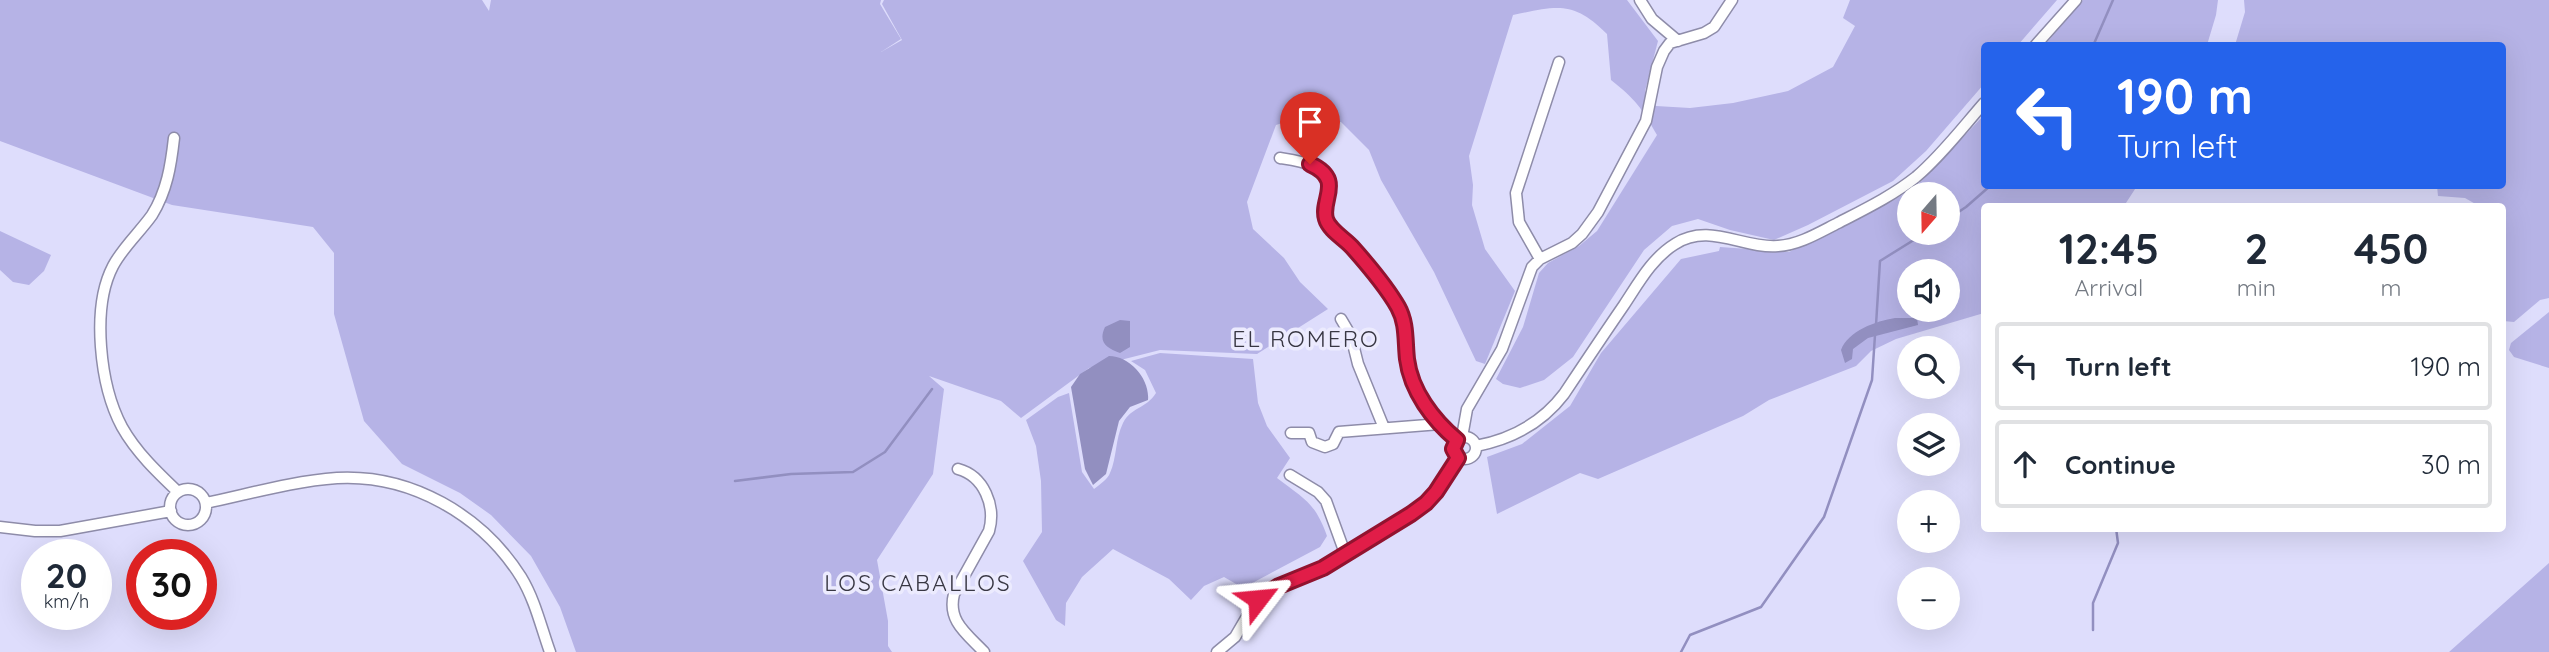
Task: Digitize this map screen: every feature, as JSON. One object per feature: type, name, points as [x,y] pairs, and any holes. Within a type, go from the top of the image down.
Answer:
[{"type":"street","points":[[1640,0],[1652,19],[1678,41]]},
{"type":"street","points":[[1476,446],[1473,457],[1465,460],[1458,458],[1453,449],[1460,438],[1467,409],[1502,349],[1532,267],[1540,259],[1572,243],[1590,224],[1646,121],[1660,59],[1670,43],[1714,27],[1732,0]]},
{"type":"street","points":[[2039,42],[2076,0]]},
{"type":"street","points":[[1540,259],[1519,222],[1516,193],[1559,62]]},
{"type":"street","points":[[1476,446],[1520,432],[1549,411],[1564,394],[1643,276],[1664,251],[1683,239],[1705,235],[1780,246],[1824,230],[1893,194],[1918,175],[1981,106]]},
{"type":"street","points":[[174,138],[166,187],[152,214],[113,265],[103,295],[99,321],[114,410],[137,449],[178,492]]},
{"type":"street","points":[[1280,158],[1310,164],[1318,168],[1325,177],[1329,185],[1326,219],[1355,250],[1399,308],[1406,334],[1407,361],[1420,398],[1440,424],[1460,438],[1469,438],[1476,446]]},
{"type":"street","points":[[1341,319],[1351,336],[1358,364],[1384,428]]},
{"type":"street","points":[[1291,433],[1309,433],[1312,442],[1325,447],[1336,441],[1339,432],[1440,424]]},
{"type":"street","points":[[1217,652],[1235,637],[1252,608],[1268,592],[1346,555],[1426,503],[1458,458]]},
{"type":"street","points":[[958,469],[965,471],[981,485],[991,508],[989,531],[952,602],[955,621],[984,652]]},
{"type":"street","points":[[1290,475],[1318,492],[1326,501],[1346,555]]},
{"type":"street","points":[[206,503],[335,478],[384,481],[434,498],[470,520],[499,547],[527,590],[550,652]]},
{"type":"street","points":[[194,490],[206,503],[202,519],[192,524],[176,521],[170,511],[171,500],[178,492],[194,490]]},
{"type":"street","points":[[0,527],[60,531],[170,511]]},
{"type":"shaded area","points":[[0,0],[482,0],[489,11],[491,0],[881,0],[880,4],[901,39],[881,52],[902,40],[882,4],[884,0],[1627,0],[1658,41],[1645,91],[1656,106],[1690,108],[1733,103],[1788,91],[1833,67],[1855,26],[1843,18],[1850,0],[2057,0],[2021,42],[1981,42],[1981,87],[1926,151],[1893,181],[1774,240],[1698,219],[1672,226],[1644,250],[1573,357],[1544,380],[1520,388],[1503,384],[1496,379],[1523,327],[1539,273],[1548,263],[1579,246],[1597,231],[1657,135],[1637,104],[1611,80],[1607,34],[1584,15],[1564,8],[1541,9],[1513,15],[1469,156],[1473,185],[1472,205],[1485,249],[1515,291],[1485,364],[1476,361],[1434,272],[1381,180],[1369,150],[1341,122],[1292,120],[1276,125],[1247,202],[1253,229],[1284,258],[1300,282],[1328,309],[1257,354],[1160,350],[1089,368],[1021,418],[1001,401],[929,376],[944,389],[933,474],[877,560],[888,621],[888,646],[892,652],[576,652],[560,607],[531,556],[491,515],[460,493],[402,464],[364,421],[334,314],[334,253],[313,227],[172,205],[0,141]]},
{"type":"shaded area","points":[[2083,0],[2218,0],[2208,42],[2047,42]]},
{"type":"shaded area","points":[[2244,0],[2549,0],[2549,298],[2540,300],[2514,322],[2506,321],[2506,203],[2474,203],[2465,198],[2438,196],[2437,189],[2506,189],[2506,42],[2236,42],[2245,12]]},
{"type":"shaded area","points":[[1981,118],[1981,189],[2135,189],[2126,203],[1981,203],[1981,314],[1960,320],[1960,259],[1897,259],[1897,322],[1954,322],[1906,336],[1897,336],[1897,339],[1871,351],[1856,366],[1769,400],[1743,416],[1598,479],[1580,473],[1497,514],[1487,457],[1522,444],[1570,406],[1601,353],[1681,259],[1719,251],[1720,247],[1789,252],[1897,198],[1897,245],[1960,245],[1960,182],[1921,182]]},
{"type":"shaded area","points":[[0,231],[51,255],[44,271],[29,285],[13,282],[0,270]]},
{"type":"shaded area","points":[[2549,312],[2549,368],[2514,357],[2509,350],[2511,343]]},
{"type":"shaded area","points":[[1897,318],[1897,322],[1918,322],[1918,325],[1868,338],[1853,349],[1852,359],[1845,363],[1841,350],[1850,337],[1871,324]]},
{"type":"shaded area","points":[[1120,320],[1130,321],[1130,347],[1120,353],[1107,347],[1102,337],[1105,327]]},
{"type":"shaded area","points":[[1160,353],[1253,359],[1258,403],[1267,426],[1290,458],[1277,478],[1313,508],[1327,536],[1320,547],[1243,588],[1224,577],[1204,586],[1191,600],[1169,579],[1113,549],[1082,577],[1066,603],[1065,626],[1056,620],[1023,561],[1042,532],[1041,481],[1036,446],[1026,420],[1058,397],[1069,393],[1082,472],[1094,489],[1110,473],[1120,429],[1126,418],[1156,393],[1145,370],[1131,361]]},
{"type":"shaded area","points":[[1109,356],[1124,360],[1137,370],[1146,384],[1148,400],[1130,407],[1119,421],[1106,474],[1093,485],[1085,469],[1071,387],[1080,374]]},
{"type":"shaded area","points":[[2549,563],[2549,652],[2449,652]]},
{"type":"waterway","points":[[2095,42],[2113,0]]},
{"type":"waterway","points":[[1960,211],[1987,189]]},
{"type":"waterway","points":[[1876,325],[1880,261],[1906,245]]},
{"type":"waterway","points":[[1681,652],[1690,635],[1761,607],[1824,517],[1872,380],[1875,335]]},
{"type":"waterway","points":[[735,481],[791,474],[853,472],[885,452],[932,389]]},
{"type":"waterway","points":[[2093,630],[2093,603],[2118,543],[2117,532]]},
{"type":"district","name":"EL ROMERO","points":[[1306,338]]},
{"type":"district","name":"LOS CABALLOS","points":[[918,582]]},
{"type":"route","points":[[1258,599],[1279,586],[1323,568],[1411,514],[1436,492],[1458,458],[1453,449],[1457,440],[1440,424],[1420,398],[1407,361],[1406,334],[1399,308],[1355,250],[1329,225],[1326,219],[1329,185],[1318,168],[1310,164]]}]
